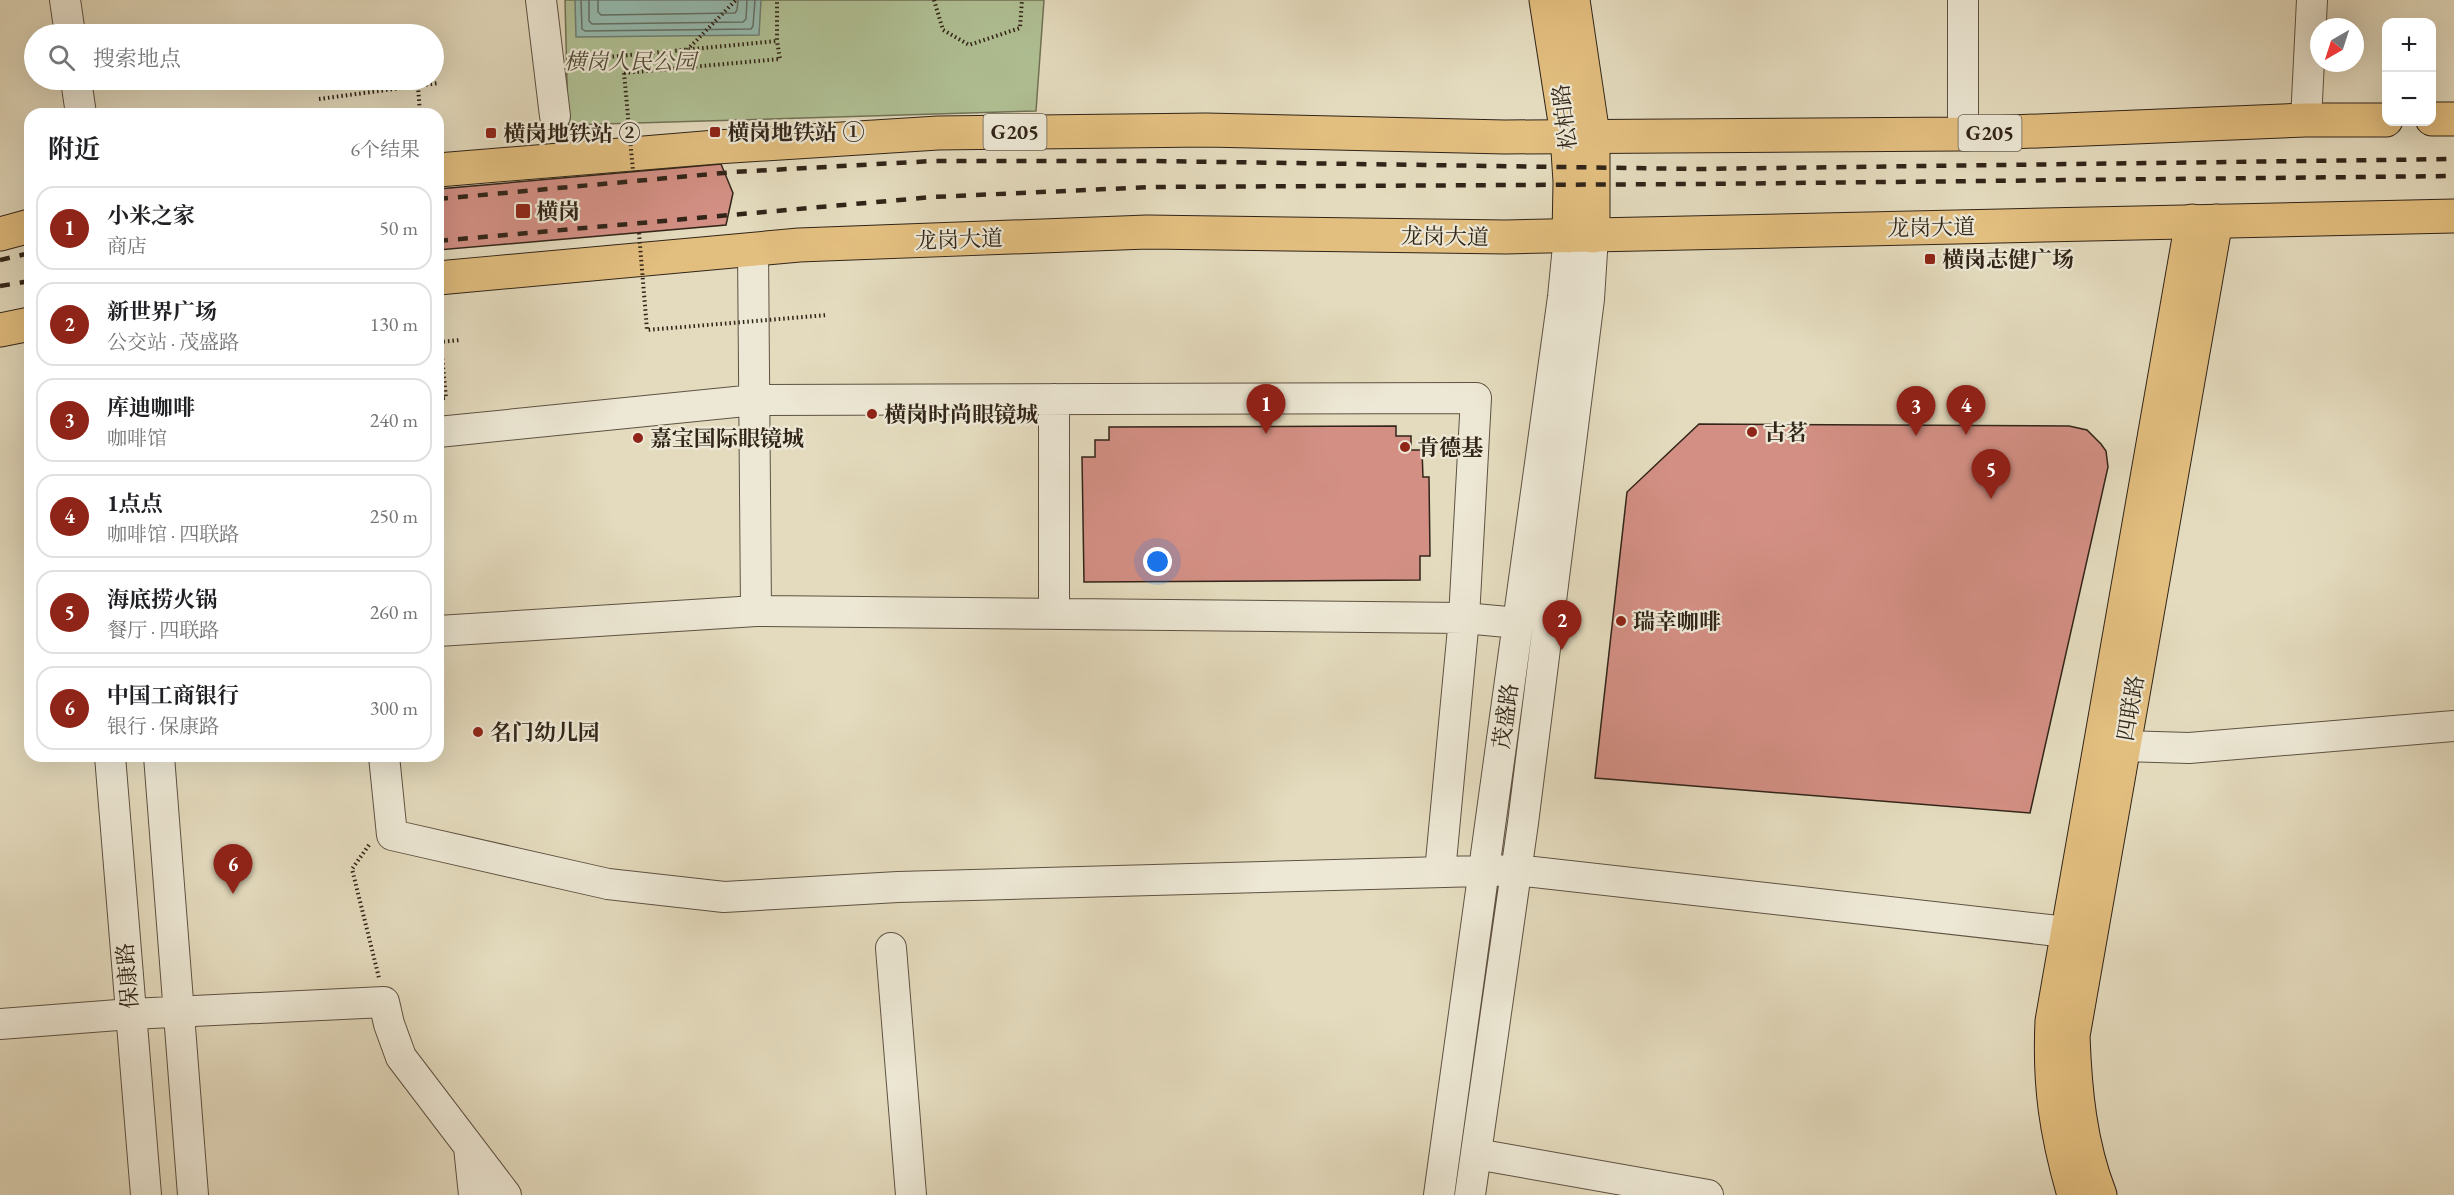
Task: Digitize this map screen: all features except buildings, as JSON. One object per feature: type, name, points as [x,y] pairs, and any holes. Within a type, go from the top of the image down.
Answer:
[{"type":"main road","name":"松柏路","points":[[1546,0],[1580,135]]},
{"type":"main road","name":"松柏路","points":[[1573,0],[1580,135],[1570,182],[1581,236]]},
{"type":"main road","points":[[2436,119],[2454,119]]},
{"type":"main road","name":"G205","points":[[444,170],[716,147],[938,133],[1206,130],[1492,136],[1963,134],[2306,120],[2382,120]]},
{"type":"main road","name":"龙岗大道","points":[[444,277],[799,244],[1147,232],[1506,237],[2454,216]]},
{"type":"main road","name":"四联路","points":[[2100,1195],[2083,1136],[2075,1086],[2073,1036],[2123,746],[2204,221]]},
{"type":"main road","name":"四联路","points":[[2074,1195],[2061,1149],[2053,1104],[2050,1060],[2052,1020],[2204,221]]},
{"type":"main road","points":[[0,234],[24,228]]},
{"type":"main road","points":[[0,330],[24,325]]},
{"type":"street","points":[[65,0],[68,24]]},
{"type":"street","points":[[541,0],[555,116]]},
{"type":"street","points":[[1963,0],[1963,134]]},
{"type":"street","points":[[2306,120],[2312,0]]},
{"type":"street","points":[[77,90],[80,108]]},
{"type":"street","name":"茂盛路","points":[[1439,1195],[1562,309],[1581,236]]},
{"type":"street","name":"茂盛路","points":[[1470,1195],[1517,870],[1589,299],[1581,236]]},
{"type":"street","points":[[753,249],[756,611]]},
{"type":"street","points":[[444,431],[755,400],[1476,398],[1464,618],[1440,872]]},
{"type":"street","points":[[1054,399],[1054,614]]},
{"type":"street","points":[[444,631],[756,611],[1464,618],[1518,623]]},
{"type":"street","points":[[2123,746],[2189,747],[2454,726]]},
{"type":"street","name":"保康路","points":[[110,762],[146,1195]]},
{"type":"street","points":[[159,762],[193,1195]]},
{"type":"street","points":[[385,762],[392,835],[608,884],[724,897],[898,887],[1517,870],[2067,932]]},
{"type":"street","points":[[891,948],[911,1195]]},
{"type":"street","points":[[0,1024],[179,1011],[384,1002],[401,1057],[506,1195]]},
{"type":"street","points":[[469,1147],[474,1195]]},
{"type":"street","points":[[1476,1154],[1708,1195]]},
{"type":"path","points":[[686,50],[736,0]]},
{"type":"path","points":[[633,171],[624,73],[780,59],[777,41],[777,0]]},
{"type":"path","points":[[935,0],[943,30],[969,45],[1020,28],[1022,0]]},
{"type":"path","points":[[569,54],[578,60],[777,41]]},
{"type":"path","points":[[320,99],[387,90]]},
{"type":"path","points":[[417,90],[419,108]]},
{"type":"path","points":[[639,233],[647,330],[827,315]]},
{"type":"path","points":[[444,342],[460,340]]},
{"type":"path","points":[[444,382],[446,398],[444,398]]},
{"type":"path","points":[[384,1002],[352,869],[370,844],[392,835]]},
{"type":"green space","name":"横岗人民公园","points":[[565,0],[1044,0],[1036,111],[568,125]]},
{"type":"water","points":[[575,0],[761,0],[759,35],[576,37]]},
{"type":"railway","points":[[444,198],[734,172],[933,161],[1153,161],[1697,169],[2454,159]]},
{"type":"railway","points":[[444,240],[933,197],[1152,187],[2454,176]]},
{"type":"railway","points":[[0,260],[24,254]]},
{"type":"railway","points":[[0,286],[24,282]]},
{"type":"place","name":"横岗地铁站 ①","points":[[715,132]]},
{"type":"place","name":"横岗地铁站 ②","points":[[491,133]]},
{"type":"place","name":"横岗","points":[[523,211]]},
{"type":"place","name":"横岗志健广场","points":[[1930,259]]},
{"type":"place","name":"横岗时尚眼镜城","points":[[872,414]]},
{"type":"place","name":"古茗","points":[[1752,432]]},
{"type":"place","name":"小米之家","points":[[1266,434]]},
{"type":"place","name":"1点点","points":[[1966,435]]},
{"type":"place","name":"库迪咖啡","points":[[1916,436]]},
{"type":"place","name":"嘉宝国际眼镜城","points":[[638,438]]},
{"type":"place","name":"肯德基","points":[[1405,447]]},
{"type":"place","name":"海底捞火锅","points":[[1991,499]]},
{"type":"place","name":"瑞幸咖啡","points":[[1621,621]]},
{"type":"place","name":"新世界广场","points":[[1562,650]]},
{"type":"place","name":"名门幼儿园","points":[[478,732]]},
{"type":"place","name":"中国工商银行","points":[[233,894]]}]
